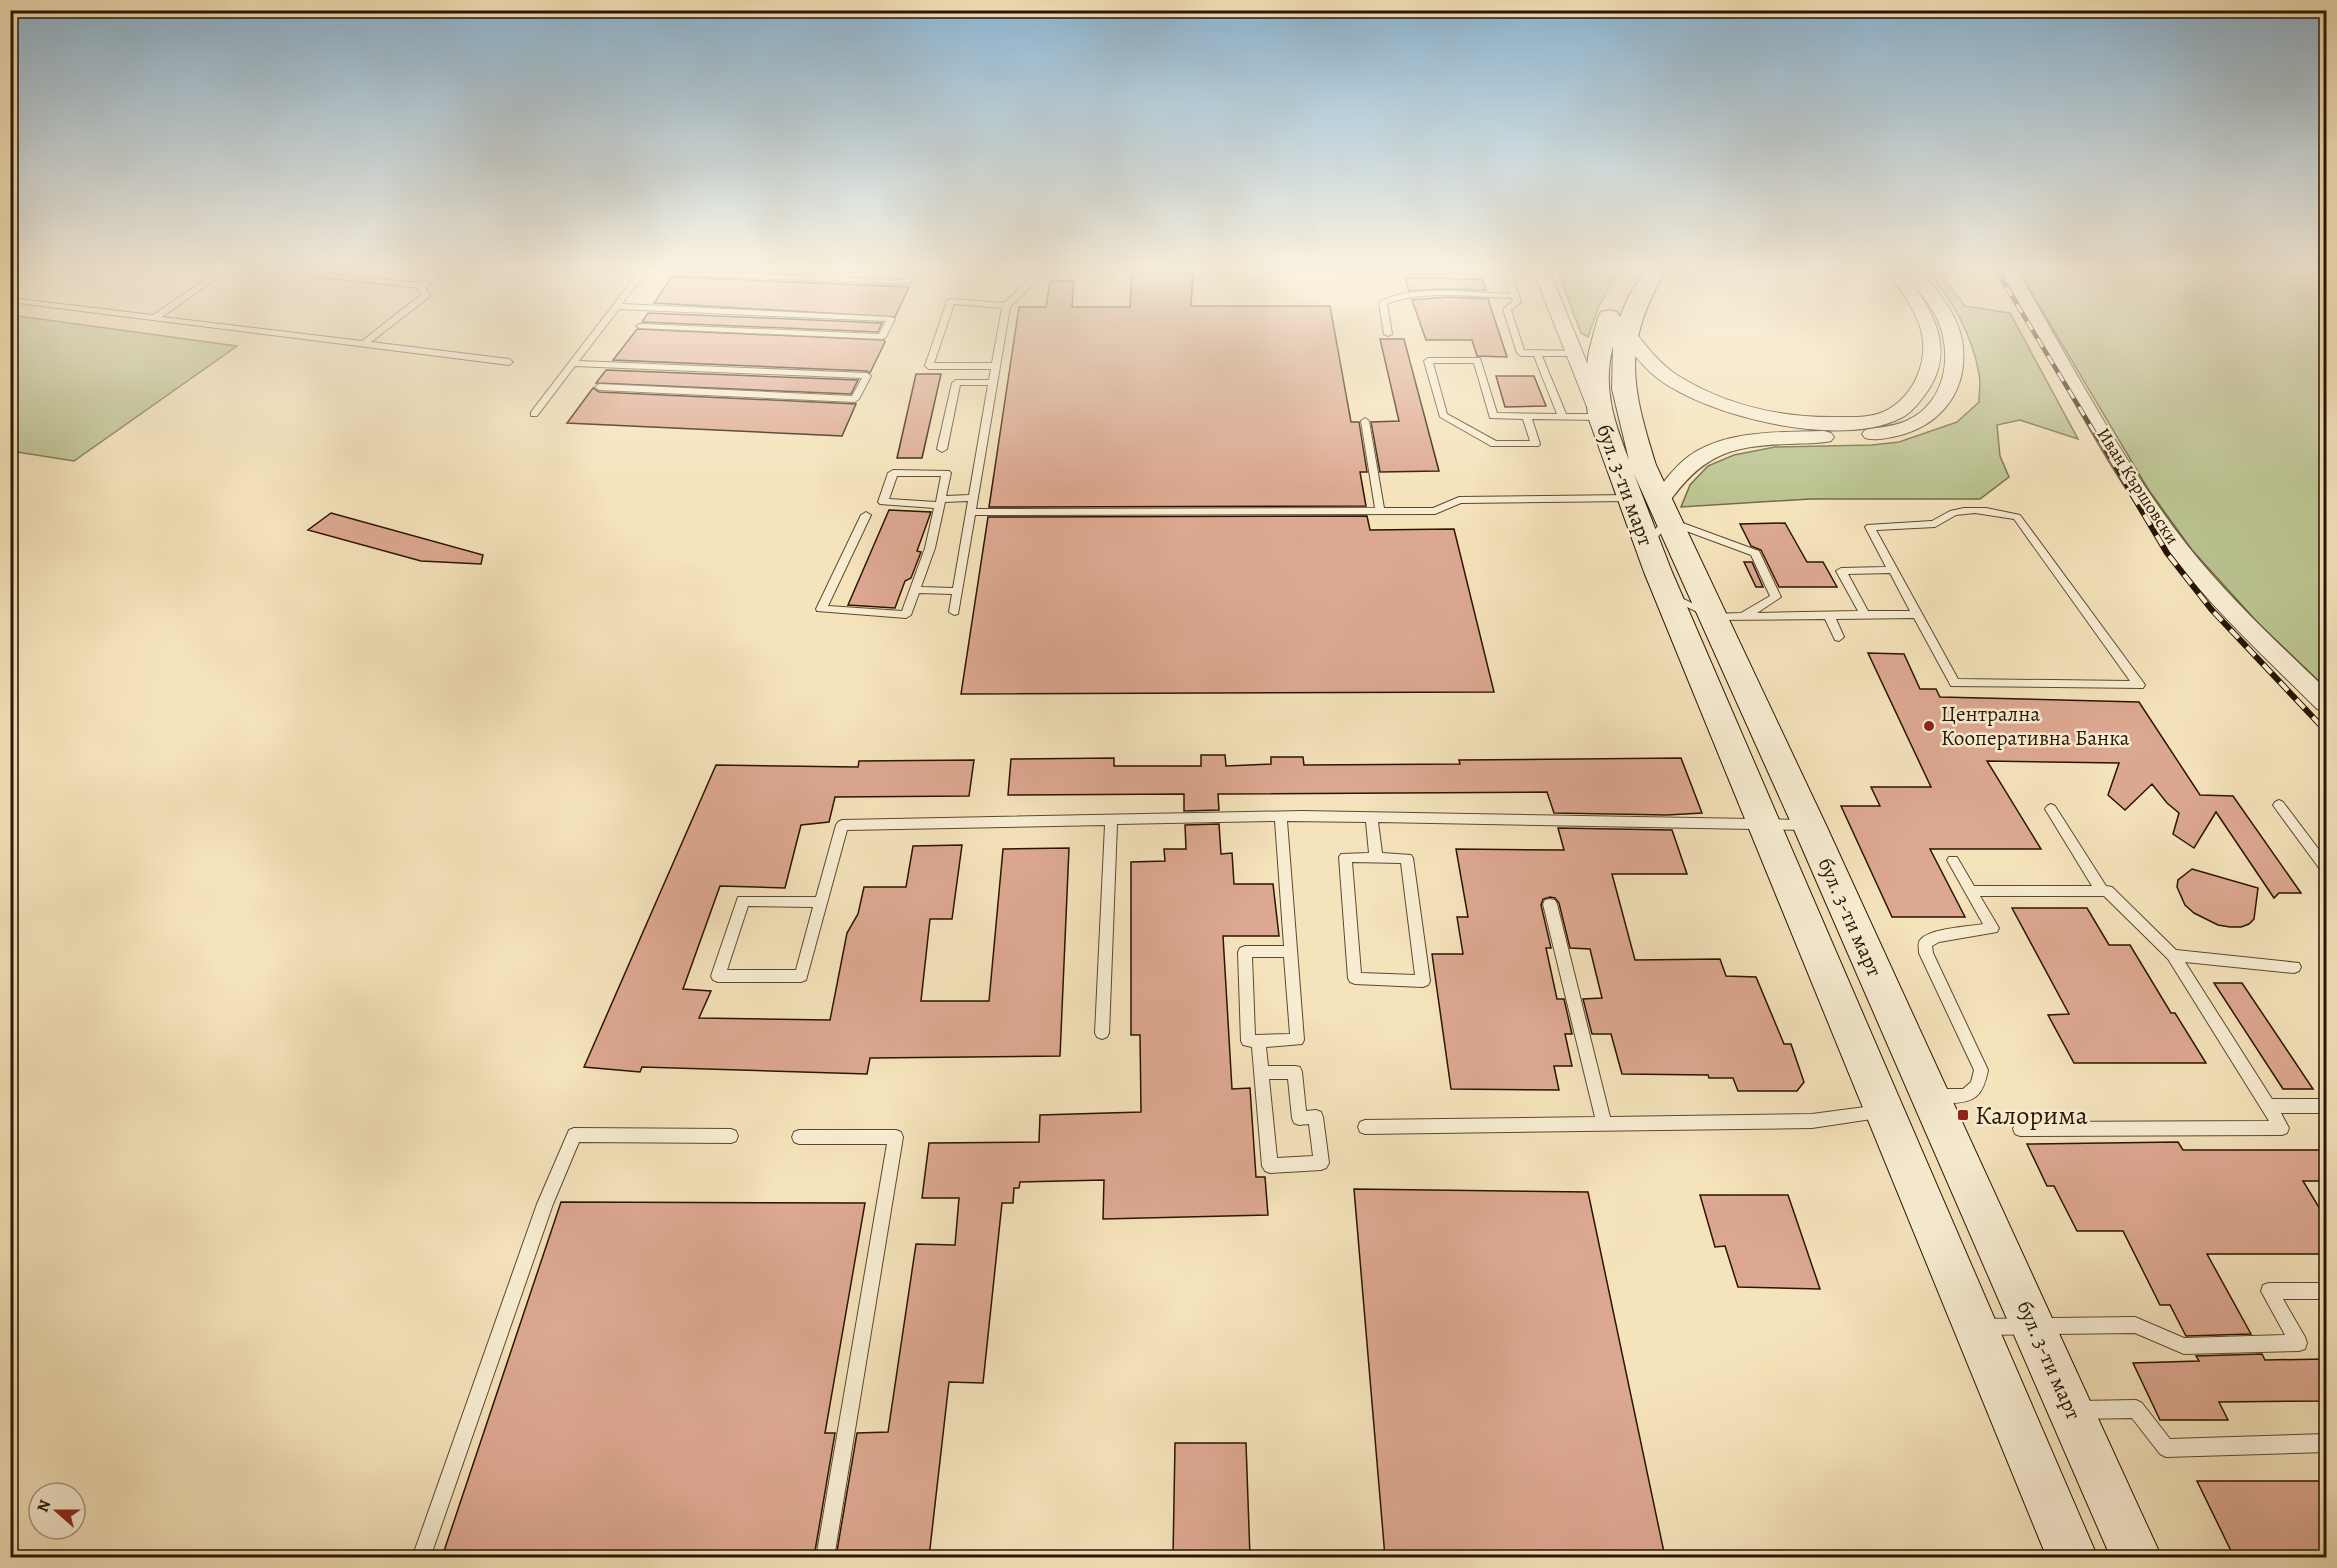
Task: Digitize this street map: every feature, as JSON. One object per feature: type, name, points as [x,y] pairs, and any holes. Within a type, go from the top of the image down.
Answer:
[{"type":"main road","name":"бул. 3-ти март","points":[[1602,343],[1596,397],[1600,417],[1651,516],[1728,617],[1809,825],[2137,1557]]},
{"type":"main road","name":"бул. 3-ти март","points":[[1626,343],[1622,370],[1626,407],[1643,465],[1668,595],[2073,1557]]},
{"type":"street","points":[[1571,343],[1600,417]]},
{"type":"street","points":[[1634,343],[1641,353],[1669,378],[1728,407],[1800,422],[1830,424],[1879,419],[1893,415],[1918,391],[1930,368],[1932,343]]},
{"type":"street","points":[[1651,516],[1689,467],[1701,457],[1722,449],[1764,440],[1870,435],[1915,425],[1926,417],[1943,397],[1953,371],[1955,343]]},
{"type":"street","name":"Иван Кършовски","points":[[2051,343],[2135,488],[2180,550],[2244,623],[2326,703]]},
{"type":"lane","points":[[357,343],[509,362]]},
{"type":"lane","points":[[534,414],[588,343]]},
{"type":"lane","points":[[937,343],[929,366],[996,366]]},
{"type":"lane","points":[[954,612],[1000,343]]},
{"type":"lane","points":[[1518,343],[1521,353],[1575,353]]},
{"type":"lane","points":[[1538,353],[1562,417]]},
{"type":"lane","points":[[1527,416],[1535,444],[1494,444],[1443,415],[1428,361],[1477,360],[1493,416],[1527,416],[1562,417],[1600,417]]},
{"type":"lane","points":[[573,363],[609,372],[867,376],[855,399],[599,387],[609,372]]},
{"type":"lane","points":[[942,449],[956,383],[993,382]]},
{"type":"lane","points":[[1365,421],[1380,511]]},
{"type":"lane","points":[[866,515],[821,609],[906,615],[930,548],[940,502],[945,473],[893,473],[883,502],[940,502],[974,498]]},
{"type":"lane","points":[[972,512],[1434,511],[1459,500],[1651,516],[1755,553],[1776,597],[1728,617]]},
{"type":"lane","points":[[1972,509],[2017,517],[2139,685],[1955,683],[1917,614],[1870,527],[1935,524],[1941,518],[1972,509]]},
{"type":"lane","points":[[1865,615],[1841,571],[1893,570]]},
{"type":"lane","points":[[914,590],[958,591]]},
{"type":"lane","points":[[1668,595],[1728,617],[1917,614]]},
{"type":"lane","points":[[1829,615],[1839,637]]},
{"type":"lane","points":[[2278,805],[2326,868]]},
{"type":"lane","points":[[2051,809],[2102,891]]},
{"type":"lane","points":[[821,902],[743,901],[718,976],[801,976],[842,825],[1281,817],[1809,825]]},
{"type":"lane","points":[[1281,817],[1297,1040],[1248,1041],[1245,952],[1290,951]]},
{"type":"lane","points":[[1372,818],[1374,849],[1377,858]]},
{"type":"lane","points":[[1102,1033],[1111,820]]},
{"type":"lane","points":[[1345,857],[1377,858],[1407,858],[1423,981],[1356,978],[1345,857]]},
{"type":"lane","points":[[1931,1096],[1966,1096],[1978,1085],[1982,1070],[1926,953],[1925,943],[1937,937],[1992,928],[1953,860]]},
{"type":"lane","points":[[1971,891],[2108,891],[2173,955],[2282,1128],[2020,1129]]},
{"type":"lane","points":[[1550,904],[1604,1124]]},
{"type":"lane","points":[[2173,955],[2294,967]]},
{"type":"lane","points":[[1258,1040],[1260,1073],[1270,1166],[1321,1163],[1316,1117],[1299,1118],[1295,1072],[1260,1073]]},
{"type":"lane","points":[[2268,1106],[2326,1106]]},
{"type":"lane","points":[[1365,1127],[1812,1121],[1884,1111]]},
{"type":"lane","points":[[421,1557],[545,1204],[574,1135],[731,1136]]},
{"type":"lane","points":[[799,1137],[896,1137],[825,1557]]},
{"type":"lane","points":[[1975,1326],[2135,1326],[2184,1346],[2299,1343],[2270,1291],[2326,1291]]},
{"type":"lane","points":[[2072,1410],[2136,1409],[2166,1448],[2326,1443]]},
{"type":"green space","points":[[10,343],[216,343],[237,346],[74,461],[11,451]]},
{"type":"green space","points":[[1971,343],[2026,343],[2078,439],[2020,420],[1997,425],[2000,456],[2009,477],[1980,499],[1810,499],[1681,507],[1690,485],[1708,466],[1734,455],[1775,447],[1872,445],[1899,442],[1957,422],[1979,402],[1980,377]]},
{"type":"green space","points":[[2061,343],[2326,343],[2326,688],[2258,623],[2192,550],[2148,489]]},
{"type":"building","points":[[626,343],[884,343],[870,373],[867,371],[613,360]]},
{"type":"building","points":[[1014,343],[1337,343],[1351,422],[1359,422],[1367,472],[1360,472],[1366,506],[989,507]]},
{"type":"building","points":[[1381,343],[1405,343],[1439,471],[1380,472],[1371,422],[1399,421]]},
{"type":"building","points":[[1473,343],[1502,343],[1507,357],[1477,356]]},
{"type":"building","points":[[606,370],[858,380],[851,394],[596,383]]},
{"type":"building","points":[[916,374],[941,374],[922,458],[897,458]]},
{"type":"building","points":[[1496,376],[1534,376],[1546,406],[1505,407]]},
{"type":"building","points":[[593,388],[599,392],[856,404],[842,436],[567,423]]},
{"type":"building","points":[[889,510],[931,512],[917,551],[921,552],[911,578],[905,581],[895,608],[848,605]]},
{"type":"building","points":[[331,513],[483,555],[481,564],[421,561],[308,530]]},
{"type":"building","points":[[1367,516],[1370,530],[1454,529],[1494,692],[961,694],[988,517]]},
{"type":"building","points":[[1785,523],[1807,562],[1823,562],[1837,587],[1779,587],[1761,550],[1751,546],[1740,524]]},
{"type":"building","points":[[1744,562],[1752,562],[1763,587],[1756,587]]},
{"type":"building","points":[[1868,653],[1904,654],[1920,689],[1936,689],[1940,697],[2139,702],[2200,795],[2233,796],[2301,893],[2279,893],[2274,898],[2216,812],[2194,848],[2173,834],[2179,813],[2167,803],[2152,784],[2125,810],[2108,795],[2119,763],[1987,761],[2041,849],[1930,849],[1965,917],[1892,917],[1841,806],[1880,806],[1871,787],[1931,787]]},
{"type":"building","points":[[1201,755],[1225,755],[1226,766],[1271,764],[1271,757],[1303,757],[1304,765],[1460,764],[1459,760],[1681,758],[1702,813],[1667,815],[1554,813],[1547,792],[1218,794],[1219,810],[1184,811],[1184,794],[1008,795],[1011,759],[1114,758],[1114,766],[1201,766]]},
{"type":"building","points":[[974,760],[969,796],[835,797],[829,822],[801,825],[785,888],[720,886],[683,989],[711,991],[699,1018],[830,1020],[847,933],[858,914],[864,887],[906,887],[913,846],[962,845],[952,919],[930,919],[921,1001],[989,1001],[1003,849],[1069,848],[1060,1056],[870,1058],[867,1074],[642,1067],[640,1072],[584,1067],[716,765],[858,767],[859,761]]},
{"type":"building","points":[[1219,824],[1221,854],[1232,853],[1234,884],[1273,884],[1279,936],[1223,936],[1232,1089],[1250,1088],[1256,1177],[1265,1177],[1268,1215],[1103,1219],[1104,1180],[1020,1182],[1019,1188],[1014,1188],[1013,1203],[1002,1203],[983,1383],[949,1382],[929,1557],[836,1557],[857,1433],[888,1432],[916,1244],[955,1245],[959,1198],[922,1198],[929,1143],[1039,1142],[1040,1115],[1141,1112],[1140,1035],[1131,1035],[1131,862],[1165,861],[1164,849],[1186,849],[1185,825]]},
{"type":"building","points":[[1558,828],[1672,830],[1687,874],[1612,874],[1635,960],[1720,959],[1726,976],[1756,977],[1784,1044],[1791,1044],[1804,1082],[1797,1091],[1738,1091],[1733,1078],[1709,1078],[1708,1075],[1622,1074],[1611,1034],[1592,1034],[1583,999],[1602,998],[1590,949],[1570,948],[1559,903],[1555,898],[1550,897],[1543,899],[1541,905],[1551,948],[1546,948],[1557,999],[1564,999],[1572,1034],[1565,1034],[1572,1066],[1554,1066],[1559,1090],[1451,1089],[1432,954],[1463,954],[1457,917],[1468,917],[1456,849],[1564,850]]},
{"type":"building","points":[[2192,869],[2258,888],[2254,919],[2241,927],[2230,927],[2218,925],[2194,913],[2185,905],[2177,887],[2178,880]]},
{"type":"building","points":[[2012,908],[2087,908],[2109,945],[2130,945],[2171,1013],[2175,1013],[2206,1063],[2074,1063],[2048,1015],[2069,1014]]},
{"type":"building","points":[[2214,983],[2242,983],[2313,1089],[2283,1089]]},
{"type":"building","points":[[2178,1142],[2183,1150],[2326,1150],[2326,1181],[2303,1181],[2326,1219],[2326,1254],[2207,1254],[2251,1334],[2186,1336],[2170,1305],[2160,1305],[2123,1231],[2077,1231],[2054,1186],[2047,1186],[2027,1144]]},
{"type":"building","points":[[1354,1189],[1588,1192],[1665,1557],[1385,1557]]},
{"type":"building","points":[[1700,1195],[1788,1195],[1820,1289],[1738,1287],[1725,1246],[1715,1247]]},
{"type":"building","points":[[561,1202],[865,1203],[825,1433],[835,1433],[814,1557],[442,1557]]},
{"type":"building","points":[[2262,1354],[2265,1360],[2326,1359],[2326,1401],[2219,1402],[2228,1420],[2160,1420],[2133,1363],[2199,1361],[2196,1356]]},
{"type":"building","points":[[1175,1443],[1246,1443],[1250,1557],[1173,1557]]},
{"type":"building","points":[[2197,1481],[2326,1481],[2326,1557],[2234,1557]]},
{"type":"railway","points":[[2040,343],[2133,496]]},
{"type":"railway","points":[[2132,494],[2167,553],[2211,609],[2326,731]]},
{"type":"place","name":"Централна Кооперативна Банка","points":[[1929,726]]},
{"type":"place","name":"Калорима","points":[[1963,1115]]}]
